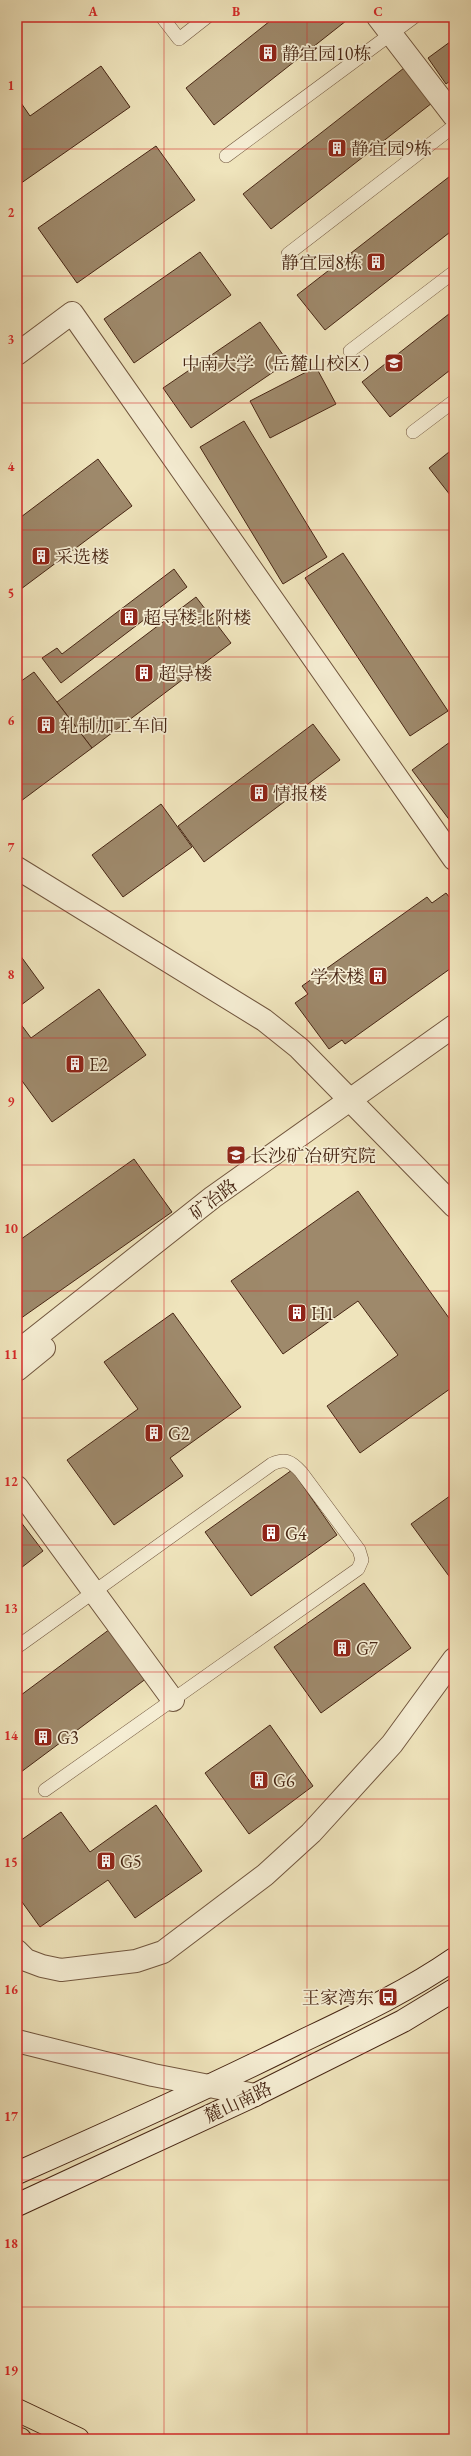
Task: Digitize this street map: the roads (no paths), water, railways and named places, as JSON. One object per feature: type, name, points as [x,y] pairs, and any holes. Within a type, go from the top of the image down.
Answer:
[{"type":"main road","points":[[17,2410],[78,2439]]},
{"type":"street","points":[[378,17],[454,116]]},
{"type":"street","points":[[17,354],[72,313],[454,858]]},
{"type":"street","points":[[17,868],[264,1020],[299,1048],[454,1206]]},
{"type":"street","name":"矿冶路","points":[[17,1370],[356,1105],[454,1026]]},
{"type":"street","name":"矿冶路","points":[[17,1352],[213,1197],[454,1044]]},
{"type":"street","points":[[17,1487],[173,1700]]},
{"type":"street","points":[[17,1951],[26,1960],[42,1966],[61,1970],[136,1961],[163,1952],[265,1875],[311,1833],[392,1744],[454,1659]]},
{"type":"street","name":"麓山南路","points":[[17,2173],[207,2087],[343,2021],[439,1970],[454,1959]]},
{"type":"street","name":"麓山南路","points":[[17,2205],[255,2094],[404,2021],[454,1990]]},
{"type":"street","points":[[17,2041],[207,2087],[255,2094]]},
{"type":"lane","points":[[162,17],[179,39],[207,17]]},
{"type":"lane","points":[[226,156],[414,17]]},
{"type":"lane","points":[[288,254],[454,126]]},
{"type":"lane","points":[[350,351],[454,272]]},
{"type":"lane","points":[[413,432],[454,401]]},
{"type":"lane","points":[[17,1647],[265,1468],[282,1460],[292,1462],[301,1472],[359,1550],[362,1560],[358,1569],[45,1790]]},
{"type":"place","name":"静宜园10栋","points":[[268,53]]},
{"type":"place","name":"静宜园9栋","points":[[337,148]]},
{"type":"place","name":"静宜园8栋","points":[[376,262]]},
{"type":"place","name":"中南大学（岳麓山校区）","points":[[394,363]]},
{"type":"place","name":"采选楼","points":[[41,556]]},
{"type":"place","name":"超导楼北附楼","points":[[129,617]]},
{"type":"place","name":"超导楼","points":[[144,673]]},
{"type":"place","name":"轧制加工车间","points":[[46,725]]},
{"type":"place","name":"情报楼","points":[[259,793]]},
{"type":"place","name":"学术楼","points":[[378,976]]},
{"type":"place","name":"E2","points":[[75,1064]]},
{"type":"place","name":"长沙矿冶研究院","points":[[236,1155]]},
{"type":"place","name":"H1","points":[[297,1313]]},
{"type":"place","name":"G2","points":[[154,1433]]},
{"type":"place","name":"G4","points":[[271,1533]]},
{"type":"place","name":"G7","points":[[342,1648]]},
{"type":"place","name":"G3","points":[[43,1737]]},
{"type":"place","name":"G6","points":[[259,1780]]},
{"type":"place","name":"G5","points":[[106,1861]]},
{"type":"place","name":"王家湾东","points":[[388,1997]]}]
